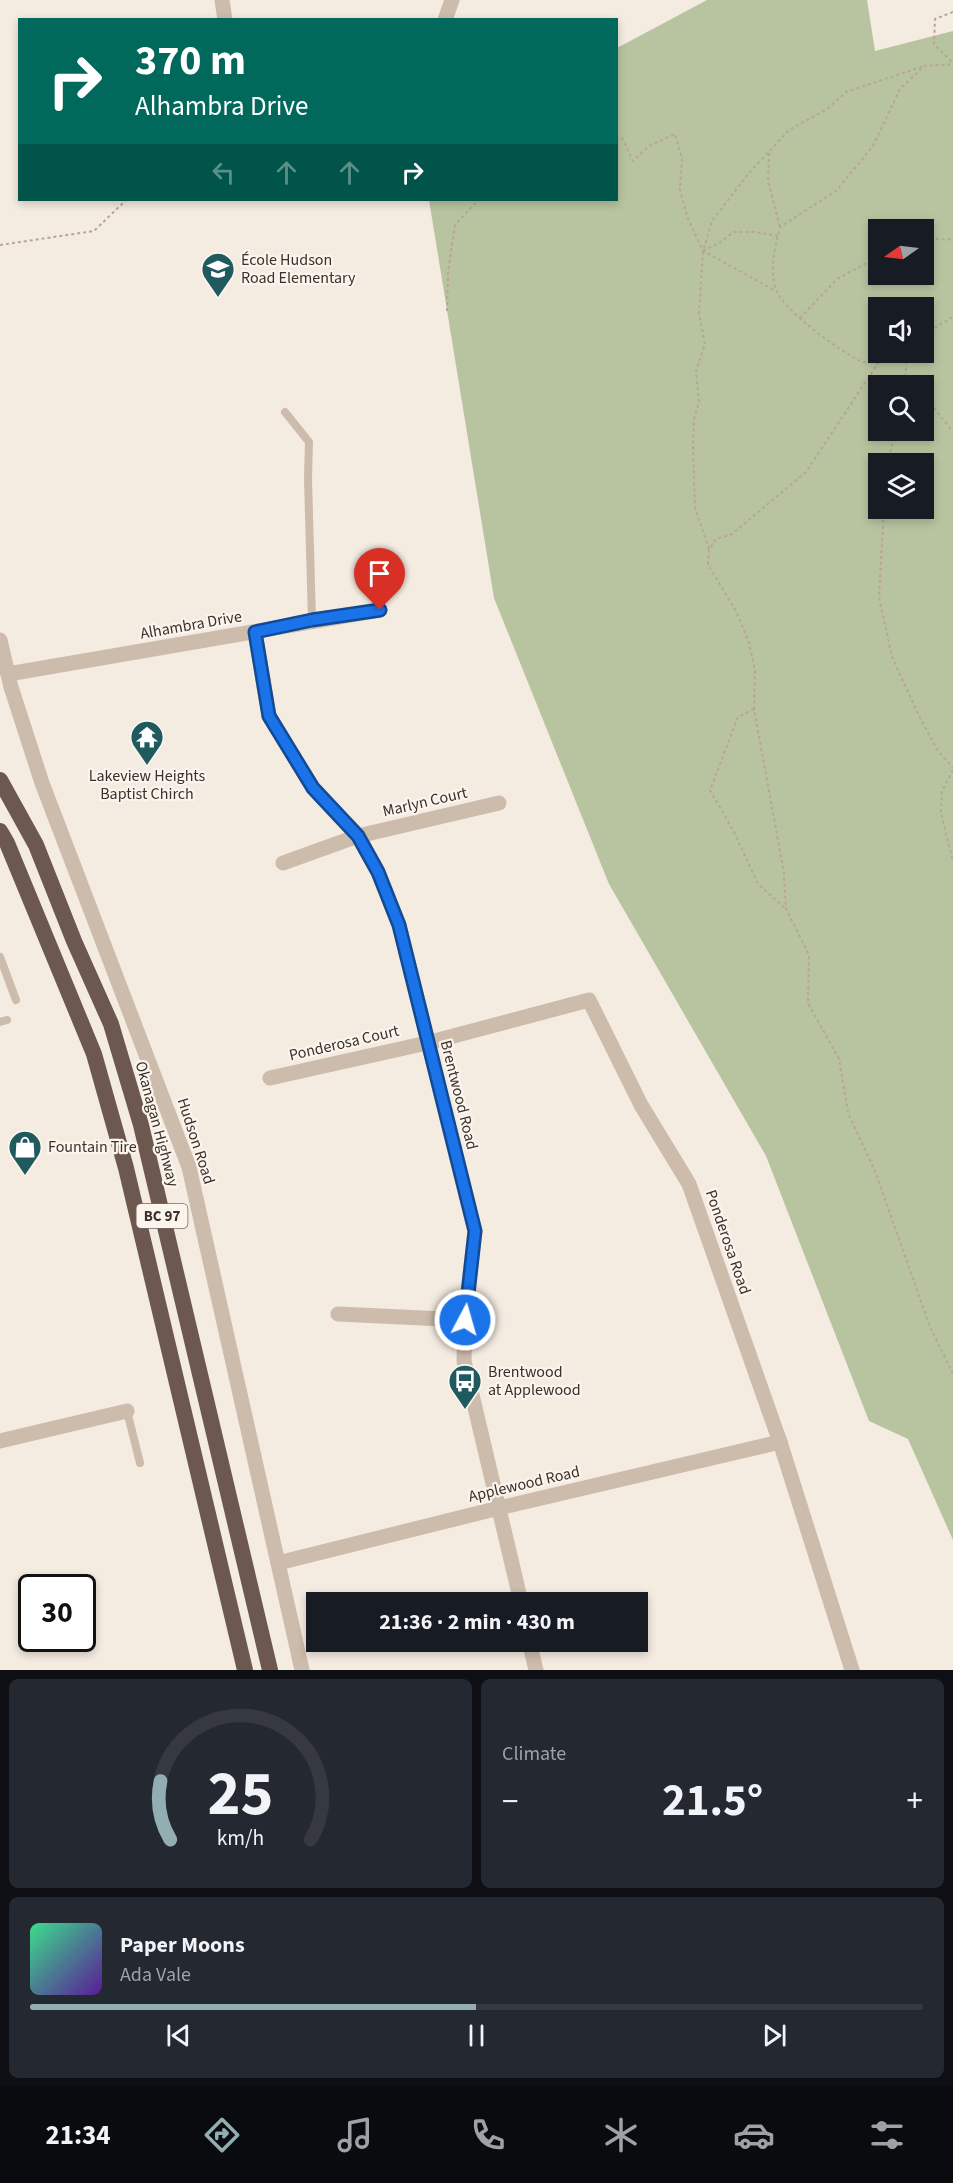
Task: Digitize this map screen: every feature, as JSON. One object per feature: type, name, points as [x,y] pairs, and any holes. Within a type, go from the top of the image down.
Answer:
[{"type":"highway","name":"Okanagan Highway","points":[[0,780],[36,845],[74,941],[111,1024],[141,1125],[270,1670]]},
{"type":"highway","name":"BC 97","points":[[0,831],[94,1054],[126,1168],[245,1670]]},
{"type":"street","points":[[222,0],[225,18]]},
{"type":"street","points":[[446,18],[452,0]]},
{"type":"street","name":"Alhambra Drive","points":[[8,674],[380,610]]},
{"type":"street","name":"Brentwood Road","points":[[255,632],[269,716],[313,788],[358,836],[378,872],[399,925],[475,1231],[465,1320],[464,1361],[518,1592]]},
{"type":"street","name":"Hudson Road","points":[[0,640],[8,674],[42,783],[189,1167],[302,1670]]},
{"type":"street","name":"Marlyn Court","points":[[284,863],[358,836],[499,803]]},
{"type":"street","name":"Ponderosa Road","points":[[427,1043],[589,1000],[641,1105],[689,1184],[780,1442],[852,1670]]},
{"type":"street","name":"Ponderosa Court","points":[[270,1078],[427,1043]]},
{"type":"street","points":[[338,1314],[465,1320]]},
{"type":"street","points":[[0,1442],[128,1411]]},
{"type":"street","name":"Applewood Road","points":[[278,1563],[780,1442]]},
{"type":"street","points":[[532,1652],[536,1670]]},
{"type":"lane","points":[[285,412],[309,442],[312,620]]},
{"type":"lane","points":[[0,957],[16,999]]},
{"type":"lane","points":[[128,1411],[140,1463]]},
{"type":"path","points":[[953,12],[935,19],[934,44],[953,64]]},
{"type":"path","points":[[786,909],[784,873],[754,709],[755,671],[749,642],[736,611],[708,565],[709,550],[695,508],[694,419],[699,402],[696,371],[705,344],[699,313],[703,251],[712,221],[749,173],[789,130],[827,109],[846,92],[924,66],[953,64]]},
{"type":"path","points":[[780,226],[836,191],[873,146],[900,88],[924,66]]},
{"type":"path","points":[[618,139],[622,138],[633,161],[649,146],[675,134],[682,159],[680,190],[688,219],[703,251],[776,291],[800,318],[862,362],[868,362]]},
{"type":"path","points":[[769,151],[768,181],[780,226],[772,259],[776,291]]},
{"type":"path","points":[[0,245],[94,231],[125,201]]},
{"type":"path","points":[[447,311],[448,272],[455,225],[477,201]]},
{"type":"path","points":[[703,251],[734,232],[754,232],[778,237]]},
{"type":"path","points":[[934,238],[947,240],[953,238]]},
{"type":"path","points":[[800,318],[837,279],[868,262]]},
{"type":"path","points":[[934,328],[953,316]]},
{"type":"path","points":[[870,375],[878,363]]},
{"type":"path","points":[[709,550],[716,539],[732,534],[806,472],[868,378]]},
{"type":"path","points":[[934,408],[953,432]]},
{"type":"path","points":[[883,519],[879,597],[892,657],[929,735],[938,751],[953,769],[942,791],[941,813],[953,862]]},
{"type":"path","points":[[754,709],[738,717],[710,790],[734,832],[758,884],[786,909],[809,955],[808,1003],[839,1059],[848,1113],[875,1171],[930,1327],[953,1374]]},
{"type":"green space","points":[[707,0],[867,0],[875,51],[953,31],[953,1540],[908,1439],[869,1421],[766,1156],[609,884],[494,598],[429,201],[618,201],[618,47]]},
{"type":"place","name":"École Hudson Road Elementary","points":[[218,298]]},
{"type":"place","name":"Lakeview Heights Baptist Chirch","points":[[147,766]]},
{"type":"place","name":"Fountain Tire","points":[[25,1176]]},
{"type":"place","name":"Brentwood at Applewood","points":[[465,1410]]},
{"type":"route","points":[[380,610],[312,620],[255,632],[269,716],[313,788],[358,836],[378,872],[399,925],[475,1231],[465,1320]]}]
